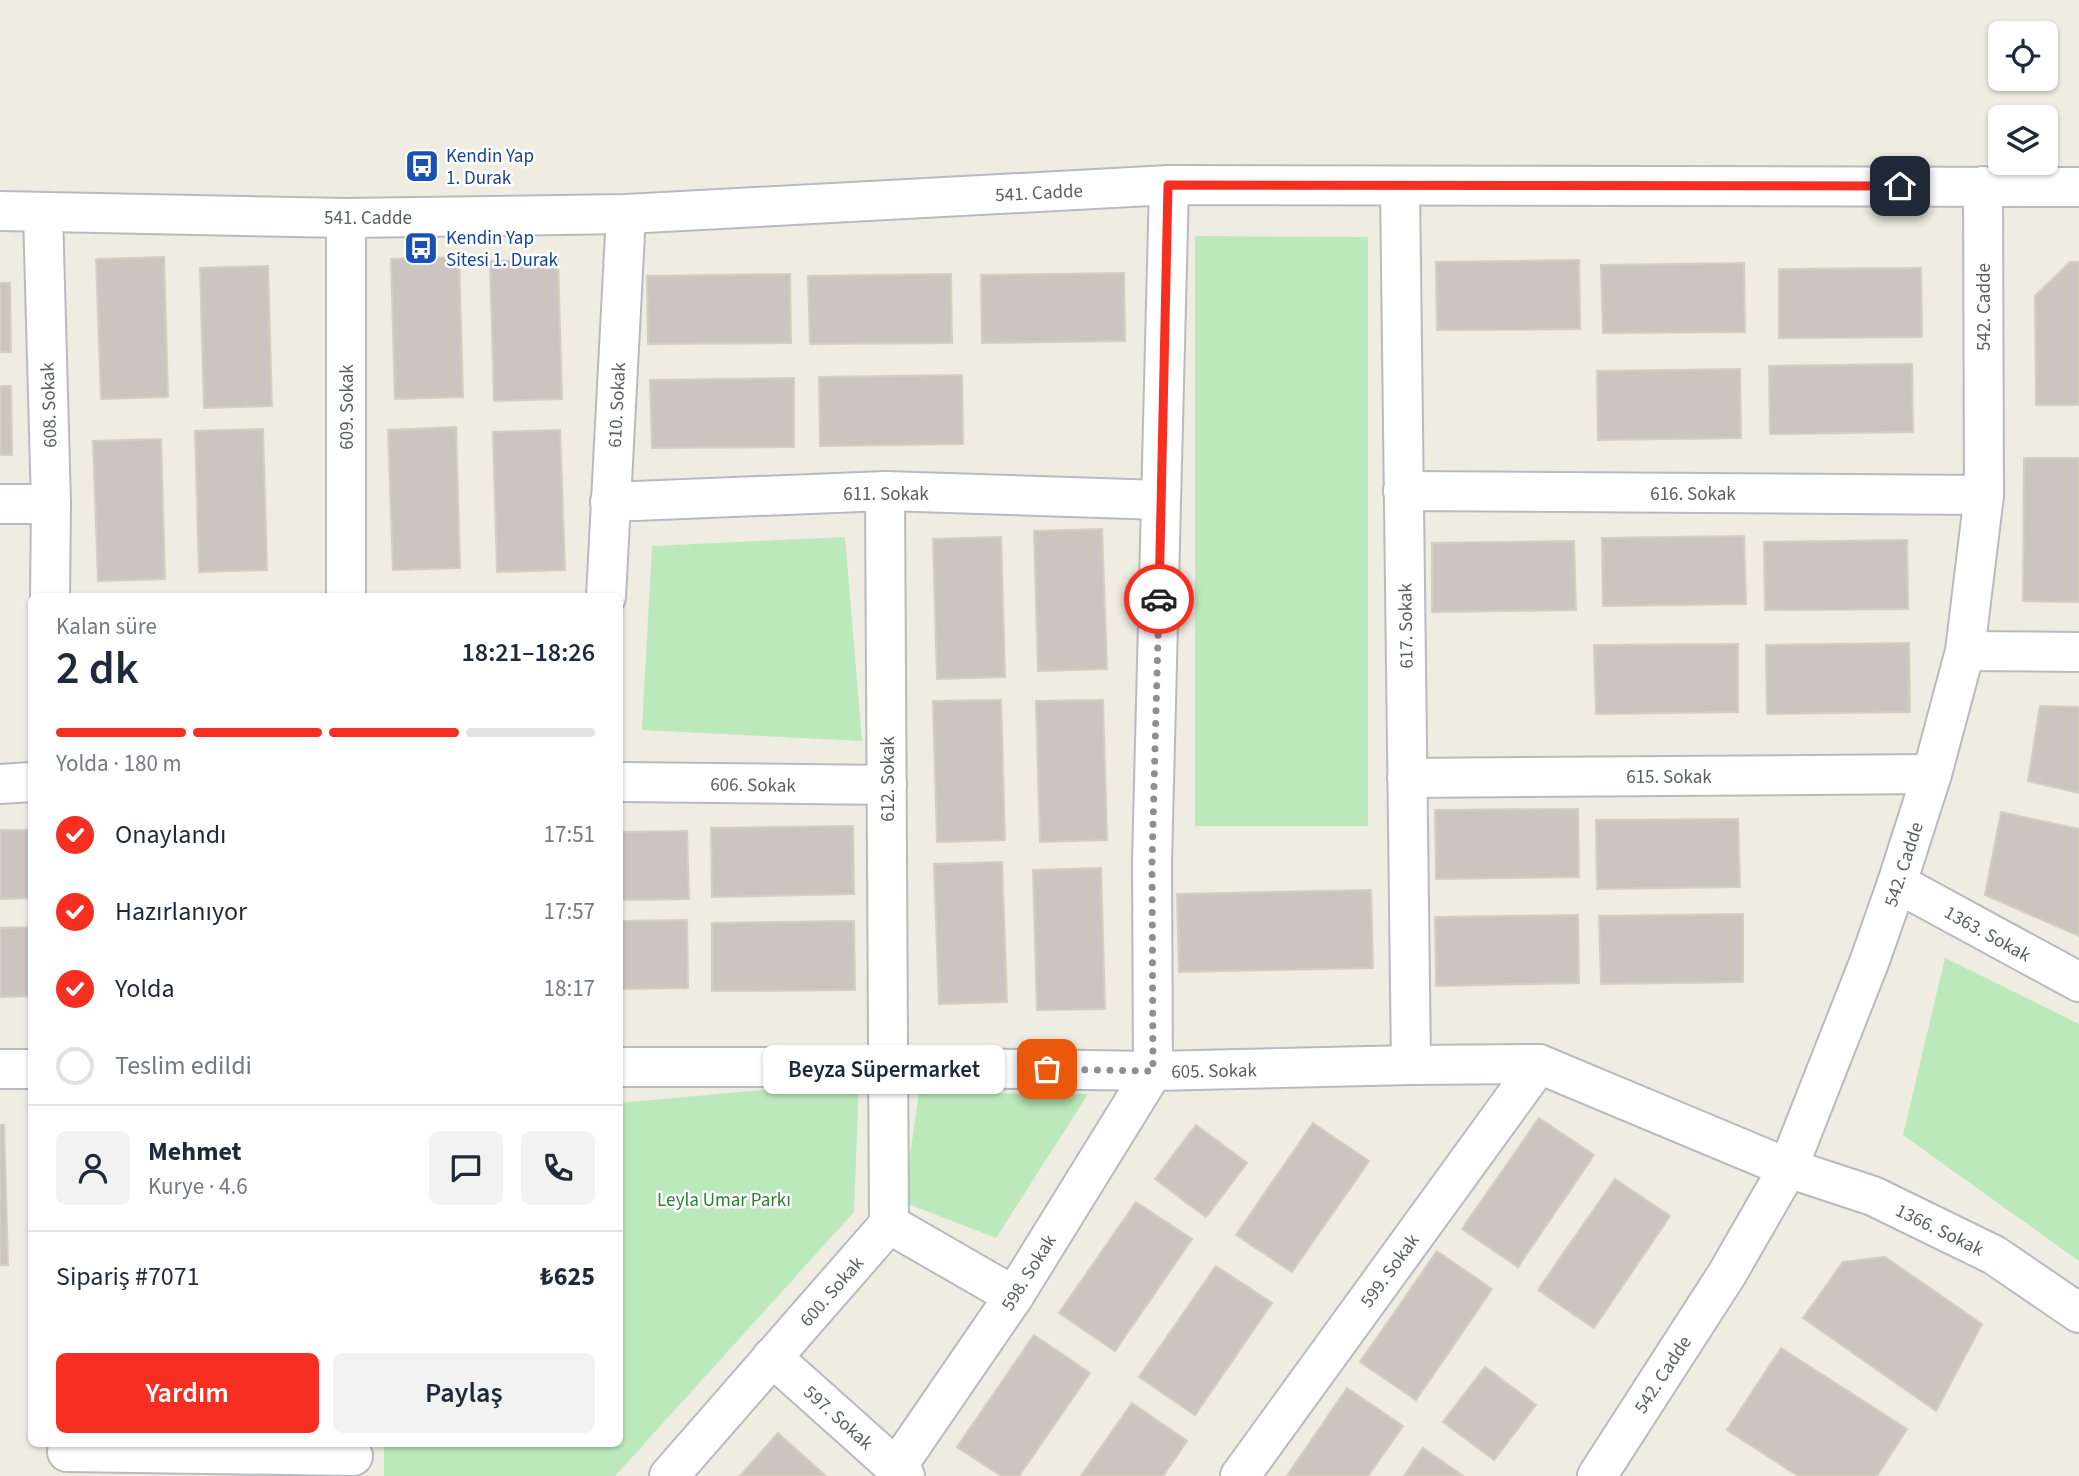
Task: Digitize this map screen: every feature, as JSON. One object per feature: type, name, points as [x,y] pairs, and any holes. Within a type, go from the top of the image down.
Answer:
[{"type":"street","name":"541. Cadde","points":[[0,211],[346,218],[626,214],[1168,185],[2079,187]]},
{"type":"street","points":[[1153,1071],[1152,862],[1168,185]]},
{"type":"street","name":"617. Sokak","points":[[1399,186],[1411,1065]]},
{"type":"street","name":"542. Cadde","points":[[1597,1476],[1727,1274],[1788,1168],[1870,960],[1932,774],[1965,651],[1984,495],[1983,186]]},
{"type":"street","name":"608. Sokak","points":[[43,213],[51,504],[50,593]]},
{"type":"street","name":"610. Sokak","points":[[606,593],[626,214]]},
{"type":"street","name":"609. Sokak","points":[[346,218],[346,593]]},
{"type":"street","name":"611. Sokak","points":[[610,502],[886,491],[1161,500]]},
{"type":"street","name":"612. Sokak","points":[[886,491],[887,1067]]},
{"type":"street","name":"616. Sokak","points":[[1403,491],[1984,495]]},
{"type":"street","points":[[0,504],[51,504]]},
{"type":"street","points":[[1965,651],[2079,652]]},
{"type":"street","name":"615. Sokak","points":[[1407,778],[1932,774]]},
{"type":"street","points":[[0,784],[28,782]]},
{"type":"street","name":"606. Sokak","points":[[623,782],[887,785]]},
{"type":"street","name":"1363. Sokak","points":[[1897,883],[2079,982]]},
{"type":"street","name":"605. Sokak","points":[[623,1067],[1153,1071],[1539,1065],[1788,1168]]},
{"type":"street","name":"599. Sokak","points":[[1240,1476],[1539,1065]]},
{"type":"street","points":[[887,1067],[888,1224],[1014,1296]]},
{"type":"street","points":[[0,1069],[28,1069]]},
{"type":"street","name":"598. Sokak","points":[[901,1472],[1153,1071]]},
{"type":"street","name":"1366. Sokak","points":[[1788,1168],[1873,1196],[1994,1255],[2079,1313]]},
{"type":"street","name":"600. Sokak","points":[[669,1476],[888,1224]]},
{"type":"street","name":"597. Sokak","points":[[772,1357],[901,1472]]},
{"type":"street","points":[[67,1457],[353,1459]]},
{"type":"green space","points":[[1195,236],[1368,237],[1368,826],[1195,826]]},
{"type":"green space","points":[[845,537],[862,741],[642,730],[652,546]]},
{"type":"green space","points":[[1945,958],[2079,1024],[2079,1261],[1903,1135]]},
{"type":"green space","name":"Leyla Umar Parkı","points":[[859,1081],[854,1212],[615,1476],[384,1476],[384,1447],[623,1447],[623,1103]]},
{"type":"green space","points":[[919,1093],[1088,1094],[996,1238],[903,1202]]},
{"type":"building","points":[[164,257],[168,397],[101,399],[96,259]]},
{"type":"building","points":[[459,257],[463,397],[395,399],[391,259]]},
{"type":"building","points":[[558,259],[562,399],[494,401],[490,261]]},
{"type":"building","points":[[1579,260],[1580,329],[1437,330],[1436,262]]},
{"type":"building","points":[[2070,262],[2079,262],[2079,405],[2036,405],[2035,296]]},
{"type":"building","points":[[1744,263],[1745,332],[1603,333],[1601,265]]},
{"type":"building","points":[[268,266],[272,406],[204,408],[200,268]]},
{"type":"building","points":[[1921,268],[1922,337],[1779,338],[1779,269]]},
{"type":"building","points":[[1124,273],[1125,341],[982,343],[981,275]]},
{"type":"building","points":[[790,274],[791,343],[648,344],[647,276]]},
{"type":"building","points":[[951,274],[952,343],[810,344],[808,276]]},
{"type":"building","points":[[0,283],[10,283],[11,352],[0,352]]},
{"type":"building","points":[[1912,364],[1913,432],[1770,434],[1769,366]]},
{"type":"building","points":[[1740,369],[1741,438],[1598,440],[1597,371]]},
{"type":"building","points":[[962,375],[963,444],[820,446],[819,377]]},
{"type":"building","points":[[794,378],[794,447],[652,448],[650,380]]},
{"type":"building","points":[[0,386],[11,386],[12,455],[0,455]]},
{"type":"building","points":[[456,427],[460,568],[393,570],[388,430]]},
{"type":"building","points":[[263,429],[267,570],[199,572],[195,431]]},
{"type":"building","points":[[560,430],[565,570],[497,572],[493,432]]},
{"type":"building","points":[[161,439],[165,579],[98,581],[93,441]]},
{"type":"building","points":[[2024,458],[2079,458],[2079,602],[2023,601]]},
{"type":"building","points":[[1102,529],[1107,669],[1038,671],[1034,531]]},
{"type":"building","points":[[1744,536],[1746,604],[1603,606],[1602,538]]},
{"type":"building","points":[[1001,537],[1005,677],[937,679],[933,539]]},
{"type":"building","points":[[1907,540],[1908,609],[1765,610],[1764,542]]},
{"type":"building","points":[[1574,541],[1576,610],[1432,612],[1432,543]]},
{"type":"building","points":[[1909,643],[1910,712],[1767,714],[1766,645]]},
{"type":"building","points":[[1738,644],[1738,712],[1596,714],[1594,645]]},
{"type":"building","points":[[1001,700],[1005,840],[937,842],[933,701]]},
{"type":"building","points":[[1103,700],[1107,840],[1040,842],[1036,701]]},
{"type":"building","points":[[2040,706],[2079,707],[2079,793],[2028,781]]},
{"type":"building","points":[[1578,809],[1579,877],[1436,879],[1435,810]]},
{"type":"building","points":[[2001,812],[2079,829],[2079,936],[1985,895]]},
{"type":"building","points":[[1738,819],[1740,887],[1597,889],[1596,820]]},
{"type":"building","points":[[853,826],[854,894],[712,897],[711,828]]},
{"type":"building","points":[[0,830],[28,830],[28,898],[0,899]]},
{"type":"building","points":[[687,831],[689,899],[623,900],[623,832]]},
{"type":"building","points":[[1002,862],[1007,1002],[939,1004],[934,864]]},
{"type":"building","points":[[1101,868],[1105,1009],[1037,1010],[1033,870]]},
{"type":"building","points":[[1371,890],[1373,968],[1179,972],[1177,894]]},
{"type":"building","points":[[1743,914],[1743,982],[1601,984],[1599,916]]},
{"type":"building","points":[[1578,915],[1579,983],[1436,986],[1435,917]]},
{"type":"building","points":[[687,920],[688,988],[623,989],[623,921]]},
{"type":"building","points":[[854,921],[855,990],[712,991],[712,923]]},
{"type":"building","points":[[28,927],[28,996],[0,997],[0,928]]},
{"type":"building","points":[[1539,1118],[1594,1155],[1518,1267],[1462,1229]]},
{"type":"building","points":[[1313,1123],[1369,1161],[1292,1272],[1236,1235]]},
{"type":"building","points":[[0,1125],[4,1125],[8,1265],[0,1265]]},
{"type":"building","points":[[1196,1125],[1247,1163],[1206,1217],[1155,1179]]},
{"type":"building","points":[[1615,1179],[1670,1216],[1594,1328],[1538,1290]]},
{"type":"building","points":[[1136,1202],[1192,1239],[1115,1351],[1059,1313]]},
{"type":"building","points":[[1437,1251],[1492,1289],[1416,1400],[1360,1362]]},
{"type":"building","points":[[1885,1257],[1982,1324],[1936,1411],[1803,1318],[1843,1262]]},
{"type":"building","points":[[1216,1266],[1272,1303],[1195,1415],[1139,1377]]},
{"type":"building","points":[[1034,1335],[1090,1373],[1019,1476],[1001,1476],[957,1447]]},
{"type":"building","points":[[1781,1348],[1907,1429],[1877,1476],[1798,1476],[1727,1430]]},
{"type":"building","points":[[1485,1367],[1536,1405],[1494,1460],[1443,1422]]},
{"type":"building","points":[[1347,1388],[1403,1426],[1368,1476],[1287,1476]]},
{"type":"building","points":[[1132,1403],[1187,1441],[1163,1476],[1081,1476]]},
{"type":"building","points":[[778,1433],[826,1476],[740,1476]]},
{"type":"building","points":[[1423,1448],[1463,1476],[1404,1476]]},
{"type":"way so far","points":[[1047,1069],[1153,1071],[1152,862],[1159,599]]},
{"type":"place","name":"Kendin Yap 1. Durak","points":[[422,166]]},
{"type":"place","name":"Kendin Yap Sitesi 1. Durak","points":[[421,248]]},
{"type":"place","name":"Beyza Süpermarket","points":[[1047,1069]]},
{"type":"route","points":[[1159,599],[1168,185],[1900,186]]}]
